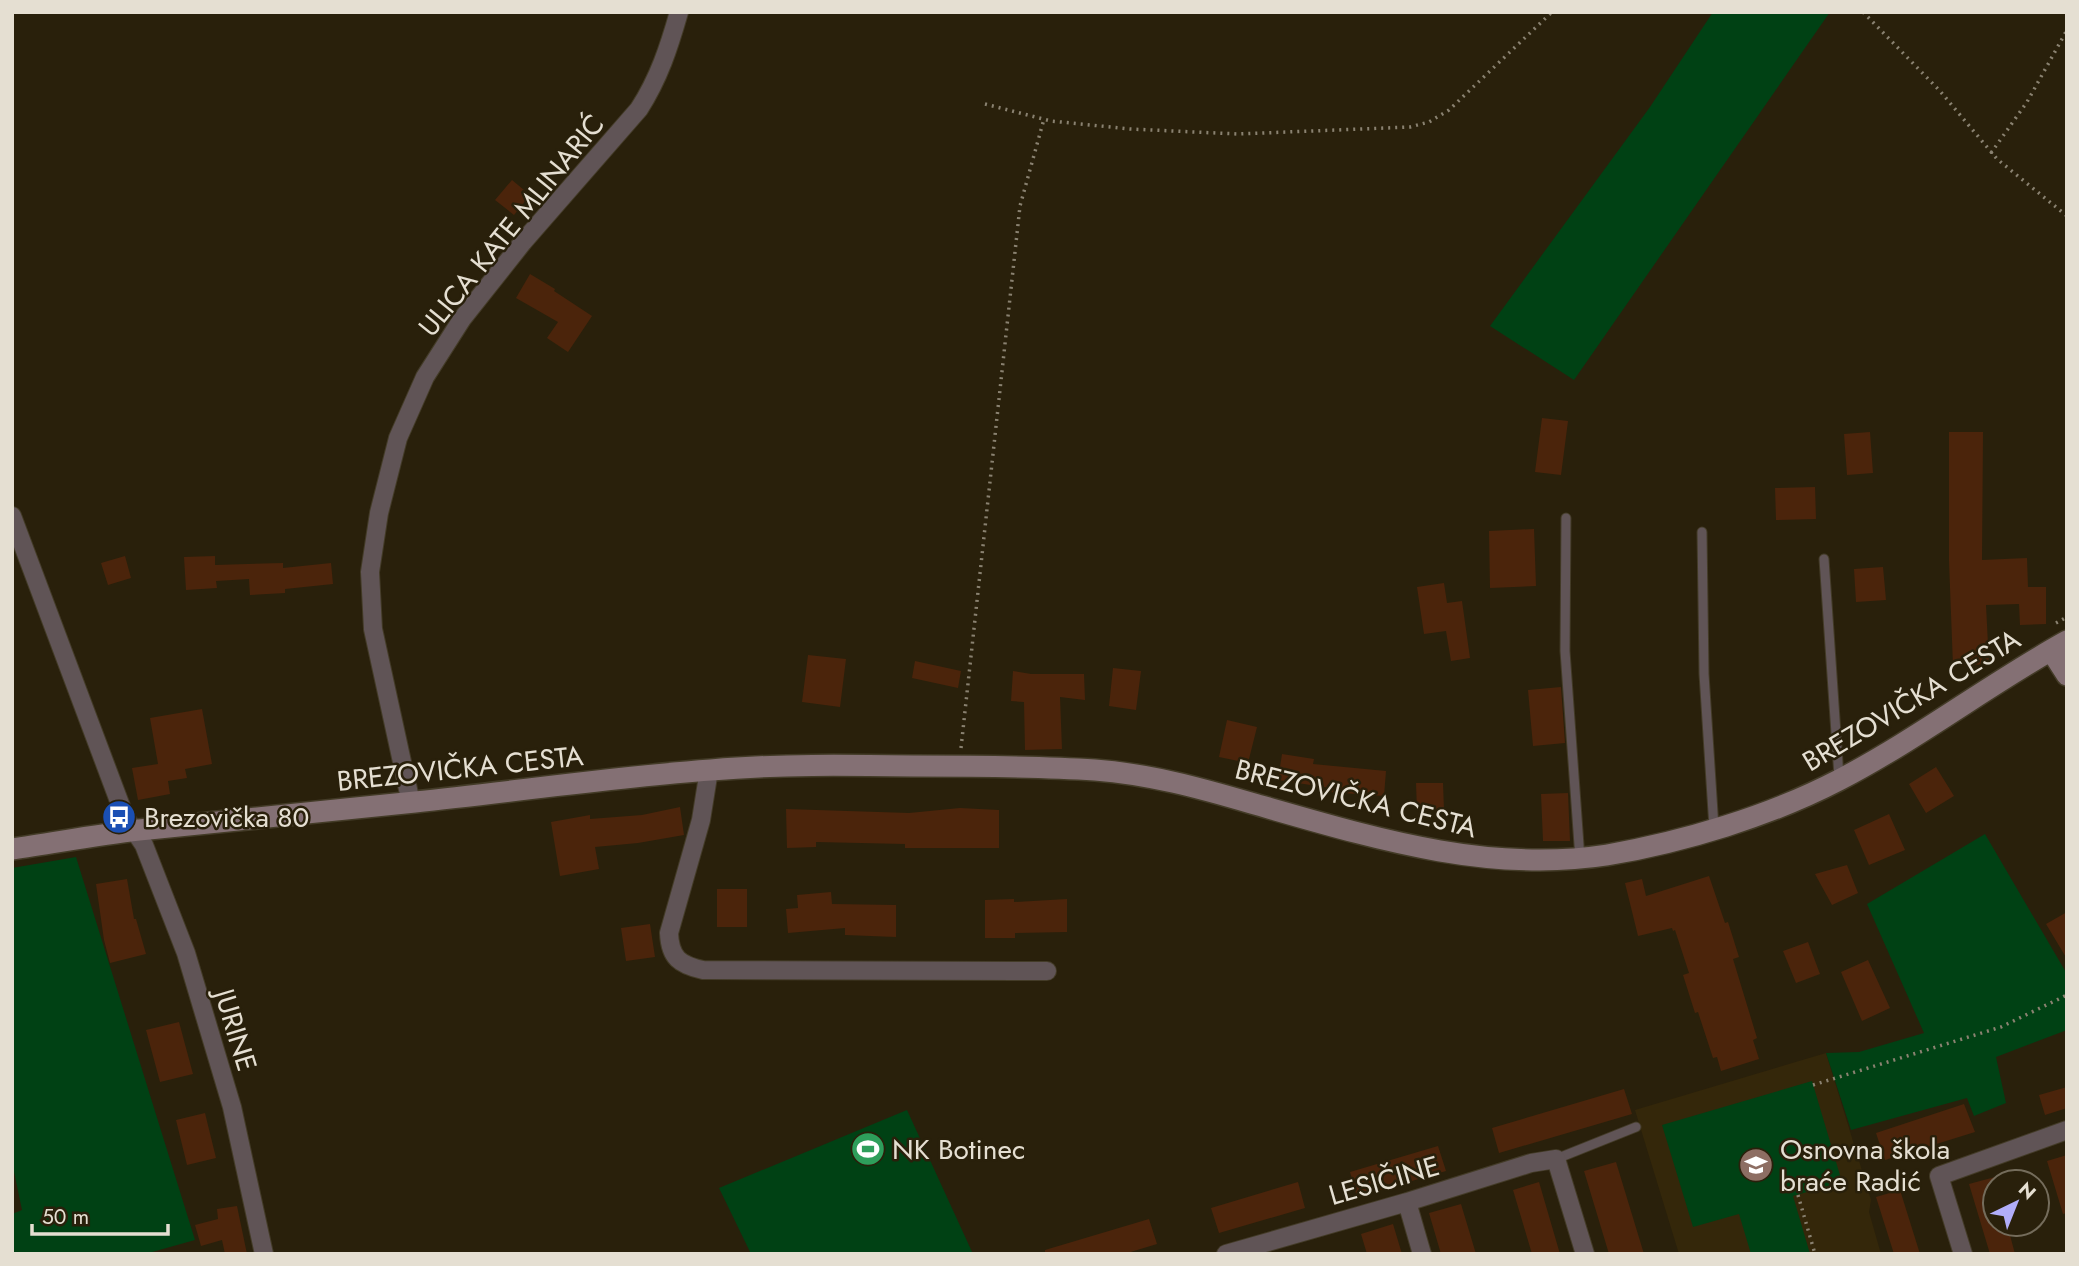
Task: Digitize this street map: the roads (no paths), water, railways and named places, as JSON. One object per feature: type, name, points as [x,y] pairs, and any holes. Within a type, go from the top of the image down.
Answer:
[{"type":"main road","name":"BREZOVIČKA CESTA","points":[[12,849],[133,830],[709,770],[824,765],[960,766],[1100,771],[1144,776],[1184,784],[1349,831],[1425,849],[1504,860],[1580,859],[1642,848],[1714,828],[1775,808],[1839,780],[2059,645]]},
{"type":"main road","points":[[2059,645],[2067,675]]},
{"type":"street","name":"ULICA KATE MLINARIĆ","points":[[411,803],[373,629],[370,572],[379,513],[398,438],[425,377],[462,319],[523,242],[639,109],[654,86],[668,52],[679,12]]},
{"type":"street","points":[[12,516],[125,817],[133,830]]},
{"type":"street","points":[[709,770],[701,820],[669,933],[670,949],[678,961],[703,970],[1047,971]]},
{"type":"street","name":"JURINE","points":[[133,830],[144,845],[186,953],[232,1107],[264,1254]]},
{"type":"street","points":[[1964,1254],[1939,1176],[2067,1130]]},
{"type":"street","points":[[1556,1159],[1585,1254]]},
{"type":"street","name":"LESIČINE","points":[[1226,1254],[1262,1249],[1531,1163],[1556,1159]]},
{"type":"street","points":[[1407,1202],[1422,1254]]},
{"type":"lane","points":[[1566,518],[1565,651],[1580,859]]},
{"type":"lane","points":[[1702,532],[1704,674],[1714,828]]},
{"type":"lane","points":[[1824,559],[1839,780]]},
{"type":"lane","points":[[1556,1159],[1636,1126]]},
{"type":"place","name":"Brezovička 80","points":[[119,817]]},
{"type":"place","name":"NK Botinec","points":[[868,1149]]},
{"type":"place","name":"Osnovna škola braće Radić","points":[[1756,1165]]}]
